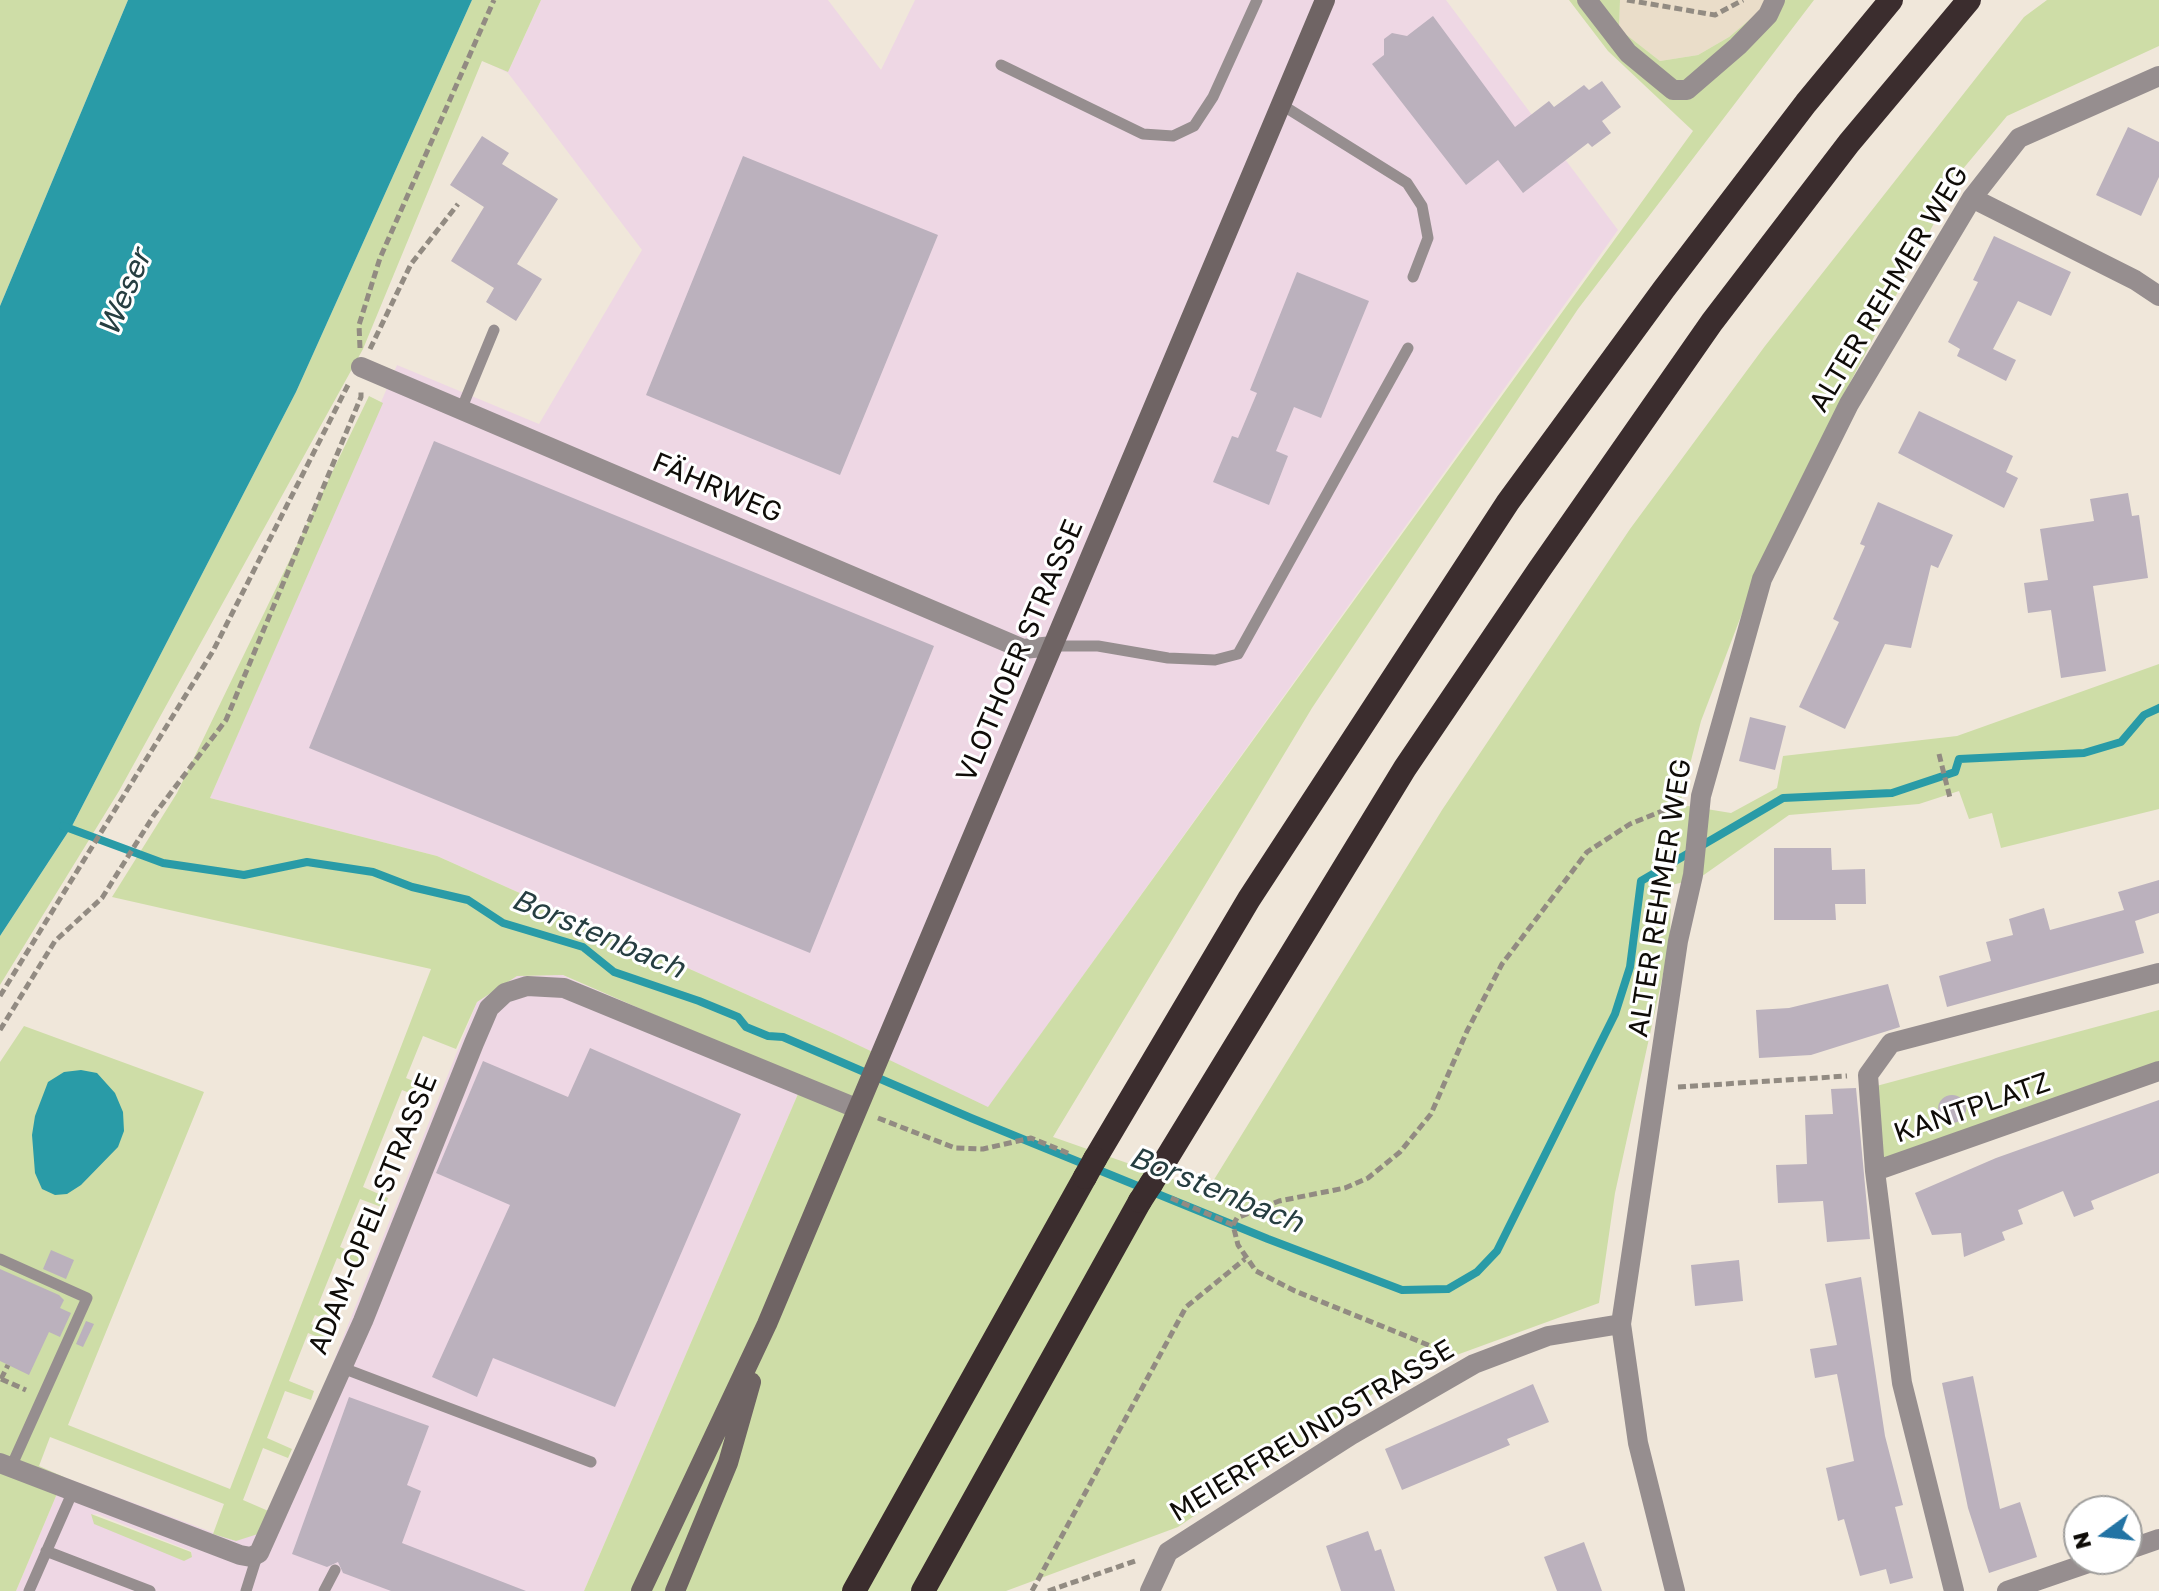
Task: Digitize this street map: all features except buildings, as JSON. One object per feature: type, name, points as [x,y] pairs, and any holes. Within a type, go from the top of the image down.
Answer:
[{"type":"highway","points":[[854,1591],[1087,1165],[1249,899],[1508,502],[1664,289],[1806,103],[1891,0]]},
{"type":"highway","points":[[923,1591],[1152,1193],[1405,768],[1712,322],[1849,143],[1969,0]]},
{"type":"main road","name":"VLOTHOER STRASSE","points":[[641,1591],[767,1324],[1325,0]]},
{"type":"main road","name":"VLOTHOER STRASSE","points":[[675,1591],[728,1463],[767,1324]]},
{"type":"street","points":[[1587,0],[1628,53],[1673,90],[1687,90],[1738,46],[1768,15],[1775,0]]},
{"type":"street","name":"ALTER REHMER WEG","points":[[1675,1591],[1638,1443],[1621,1324],[1678,941],[1693,875],[1701,796],[1762,579],[1849,404],[1972,198],[2019,138],[2159,76]]},
{"type":"street","points":[[1972,198],[2135,280],[2159,296]]},
{"type":"street","name":"FÄHRWEG","points":[[361,367],[1023,649],[1053,646]]},
{"type":"street","points":[[1868,1075],[1891,1043],[2159,973]]},
{"type":"street","name":"ADAM-OPEL-STRASSE","points":[[259,1553],[340,1367],[371,1324],[474,1043],[489,1008],[505,993],[527,986],[564,988],[856,1108]]},
{"type":"street","name":"KANTPLATZ","points":[[1868,1075],[1875,1171],[2159,1071]]},
{"type":"street","points":[[1875,1171],[1902,1383],[1954,1591]]},
{"type":"street","name":"MEIERFREUNDSTRASSE","points":[[1150,1591],[1168,1552],[1351,1435],[1474,1364],[1548,1336],[1621,1324]]},
{"type":"street","points":[[6,1465],[240,1555],[251,1557],[259,1553]]},
{"type":"street","points":[[2007,1591],[2063,1572]]},
{"type":"lane","points":[[1001,65],[1143,134],[1173,136],[1194,126],[1213,97],[1257,0]]},
{"type":"lane","points":[[1282,105],[1407,183],[1422,206],[1428,238],[1413,277]]},
{"type":"lane","points":[[461,410],[494,330]]},
{"type":"lane","points":[[1053,646],[1098,646],[1168,658],[1215,660],[1238,654],[1408,348]]},
{"type":"lane","points":[[0,1259],[87,1298],[42,1397],[6,1465]]},
{"type":"lane","points":[[340,1367],[591,1462]]},
{"type":"lane","points":[[29,1591],[73,1491]]},
{"type":"lane","points":[[46,1551],[150,1591]]},
{"type":"lane","points":[[246,1591],[259,1553]]},
{"type":"lane","points":[[324,1591],[335,1570]]},
{"type":"path","points":[[0,1030],[55,941],[102,898],[154,815],[226,720],[361,397],[359,325],[367,292],[494,0]]},
{"type":"path","points":[[1627,0],[1715,15],[1743,0]]},
{"type":"path","points":[[0,996],[74,881],[213,651],[347,386],[361,367],[411,264],[458,204]]},
{"type":"path","points":[[1939,754],[1950,798]]},
{"type":"path","points":[[1474,1364],[1295,1291],[1256,1271],[1245,1259],[1233,1227],[1237,1218],[1279,1201],[1345,1188],[1368,1178],[1400,1152],[1431,1114],[1467,1031],[1502,964],[1587,852],[1630,824],[1701,796]]},
{"type":"path","points":[[1695,1086],[1868,1075]]},
{"type":"path","points":[[856,1108],[955,1148],[983,1149],[1031,1138],[1087,1165]]},
{"type":"path","points":[[1152,1193],[1233,1227]]},
{"type":"path","points":[[1032,1591],[1186,1307],[1245,1259]]},
{"type":"path","points":[[8,1365],[1,1380],[42,1397]]},
{"type":"path","points":[[1048,1591],[1105,1569],[1168,1552]]},
{"type":"shaded area","points":[[541,0],[828,0],[881,70],[915,0],[1446,0],[1618,230],[988,1108],[835,1034],[437,856],[210,798],[397,365],[539,424],[642,250],[508,73],[482,60],[508,72]]},
{"type":"shaded area","points":[[1620,0],[1765,0],[1761,10],[1729,37],[1698,55],[1660,61],[1619,29]]},
{"type":"shaded area","points":[[562,975],[804,1080],[584,1591],[16,1591],[64,1477],[236,1541],[273,1513],[477,1002],[517,976]],"holes":[[[97,1514],[191,1551],[192,1557],[91,1515]]]},
{"type":"green space","points":[[0,0],[128,0],[0,306]]},
{"type":"green space","points":[[472,0],[541,0],[508,72],[482,61],[363,349],[119,791],[0,985],[0,936],[72,826],[296,392]]},
{"type":"green space","points":[[1569,0],[1620,0],[1619,29],[1660,61],[1698,55],[1729,37],[1761,10],[1765,0],[1814,0],[1578,309],[1312,708],[1053,1137],[1207,1191],[1442,810],[1630,529],[1765,346],[2024,17],[2047,0],[2159,0],[2159,46],[2007,116],[1962,170],[1843,396],[1757,574],[1701,721],[1679,808],[1688,806],[1731,813],[1777,788],[1783,756],[1957,736],[2159,664],[2159,809],[2001,848],[1992,813],[1969,819],[1959,791],[1919,804],[1789,815],[1698,879],[1671,885],[1670,943],[1615,1193],[1599,1303],[1399,1376],[1178,1527],[1006,1591],[584,1591],[804,1080],[563,975],[517,976],[477,1002],[456,1049],[423,1036],[406,1078],[430,1088],[425,1099],[402,1090],[363,1187],[388,1198],[384,1208],[360,1199],[340,1247],[365,1258],[361,1268],[337,1258],[318,1305],[343,1316],[339,1325],[315,1315],[311,1324],[336,1334],[333,1343],[308,1333],[289,1381],[314,1391],[311,1400],[285,1391],[267,1438],[292,1449],[288,1458],[263,1448],[243,1500],[273,1513],[261,1533],[236,1541],[213,1534],[224,1504],[50,1437],[39,1466],[64,1477],[16,1591],[0,1591],[0,1062],[24,1026],[204,1092],[68,1425],[230,1489],[431,969],[112,897],[177,793],[369,396],[383,403],[210,798],[437,856],[835,1034],[988,1107],[1693,131],[1608,51]]},
{"type":"green space","points":[[2159,1010],[2159,1071],[1876,1170],[1869,1088]]},
{"type":"green space","points":[[91,1514],[191,1552],[192,1557],[184,1561],[94,1524]]},
{"type":"water","name":"Weser","points":[[128,0],[472,0],[296,392],[72,826],[0,936],[0,306]]},
{"type":"water","points":[[81,1070],[97,1073],[115,1093],[123,1112],[124,1131],[118,1147],[81,1185],[67,1194],[55,1195],[42,1189],[35,1173],[32,1135],[35,1116],[48,1082],[64,1072]]},
{"type":"waterway","name":"Borstenbach","points":[[63,826],[163,863],[244,875],[307,862],[373,872],[412,887],[468,900],[503,923],[583,947],[614,972],[699,1001],[738,1017],[746,1027],[768,1036],[783,1037],[971,1118],[1268,1239],[1402,1290],[1448,1289],[1477,1272],[1497,1251],[1615,1014],[1630,967],[1641,881],[1783,798],[1892,793],[1955,772],[1959,759],[2084,753],[2121,742],[2144,715],[2159,708]]}]
